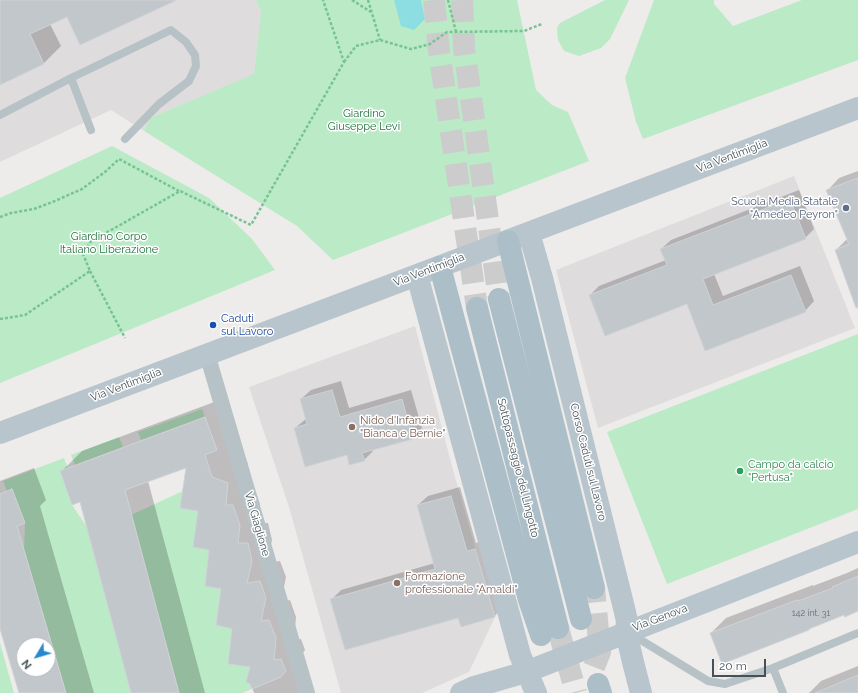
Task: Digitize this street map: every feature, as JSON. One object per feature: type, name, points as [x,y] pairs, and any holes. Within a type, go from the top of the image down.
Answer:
[{"type":"main road","points":[[508,241],[594,588]]},
{"type":"main road","name":"Sottopassaggio del Lingotto","points":[[440,266],[529,600],[550,631],[477,308]]},
{"type":"main road","points":[[499,299],[582,619]]},
{"type":"street","name":"Via Ventimiglia","points":[[0,433],[858,108]]},
{"type":"street","name":"Corso Caduti sul Lavoro","points":[[529,233],[542,278],[624,608],[627,621],[626,632],[641,693]]},
{"type":"street","points":[[418,275],[520,655],[536,693]]},
{"type":"street","name":"Via Giaglione","points":[[207,354],[307,693]]},
{"type":"street","name":"Via Genova","points":[[461,693],[526,672],[858,542]]},
{"type":"lane","points":[[0,115],[71,78],[171,30],[186,42],[195,55],[196,66],[188,80],[159,104],[125,139]]},
{"type":"lane","points":[[71,78],[92,130]]},
{"type":"lane","points":[[626,632],[708,681],[725,684],[773,668],[858,633]]},
{"type":"lane","points":[[773,668],[783,693]]},
{"type":"path","points":[[323,0],[344,62]]},
{"type":"path","points":[[352,0],[371,12]]},
{"type":"path","points":[[368,0],[380,40]]},
{"type":"path","points":[[448,0],[456,32]]},
{"type":"path","points":[[0,217],[11,213],[34,209],[82,189],[106,172],[119,159],[180,191],[251,225],[344,62],[356,46],[380,40],[411,49],[430,44],[447,32],[524,31],[542,24]]},
{"type":"path","points":[[125,338],[90,271],[83,254],[90,242],[180,191]]},
{"type":"path","points":[[0,320],[24,315],[90,271]]},
{"type":"shaded area","points":[[0,0],[256,0],[261,12],[254,75],[150,118],[144,131],[111,110],[0,162]]},
{"type":"shaded area","points":[[794,176],[855,328],[598,428],[556,270]]},
{"type":"shaded area","points":[[415,326],[452,466],[495,617],[469,672],[422,693],[341,693],[289,507],[249,387]]},
{"type":"green space","name":"Giardino Giuseppe Levi","points":[[256,0],[517,0],[536,90],[552,105],[568,112],[589,161],[333,260],[297,226],[144,131],[150,118],[254,74],[261,12]]},
{"type":"green space","points":[[605,0],[629,0],[610,39],[601,48],[579,56],[564,51],[558,40],[557,28],[560,23]]},
{"type":"green space","points":[[654,0],[714,0],[714,4],[733,26],[802,0],[858,0],[858,60],[643,139],[636,122],[625,78]]},
{"type":"green space","name":"Giardino Corpo Italiano Liberazione","points":[[112,146],[209,198],[252,239],[275,270],[0,383],[0,198]]},
{"type":"green space","name":"Campo da calcio \"Pertusa\"","points":[[858,334],[858,509],[667,584],[607,432]]},
{"type":"green space","points":[[202,409],[205,417],[141,440],[138,432]]},
{"type":"green space","points":[[119,437],[123,447],[75,465],[71,455]]},
{"type":"green space","points":[[64,458],[68,469],[60,472],[72,505],[87,527],[131,693],[66,693],[56,659],[56,637],[50,637],[24,549],[25,523],[12,489],[7,491],[3,481]]},
{"type":"green space","points":[[183,491],[202,511],[215,551],[209,556],[205,586],[225,590],[220,597],[216,625],[237,630],[228,664],[250,667],[246,682],[250,684],[252,689],[242,693],[179,693],[131,515]]},
{"type":"green space","points":[[0,643],[14,693],[0,693]]},
{"type":"water","points":[[394,0],[421,0],[425,19],[414,30],[401,26]]},
{"type":"building","points":[[0,0],[177,0],[80,45],[67,17],[30,34],[44,64],[0,85]]},
{"type":"building","points":[[858,178],[858,307],[856,308],[835,250],[849,244],[826,190]]},
{"type":"building","points":[[790,199],[806,239],[703,279],[713,305],[791,275],[806,312],[705,351],[687,304],[605,336],[589,295],[667,265],[660,249]]},
{"type":"building","points":[[332,390],[340,417],[402,399],[413,439],[362,453],[365,461],[349,465],[347,455],[305,467],[294,428],[307,424],[300,399]]},
{"type":"building","points":[[205,417],[217,450],[205,455],[212,477],[228,483],[226,505],[233,505],[240,525],[238,543],[248,543],[252,561],[247,583],[260,581],[266,598],[261,621],[269,620],[276,638],[274,660],[281,659],[286,671],[281,677],[252,689],[250,684],[246,682],[250,667],[228,664],[232,629],[216,625],[221,589],[205,586],[209,550],[193,547],[198,511],[180,508],[186,468],[125,490],[179,693],[131,693],[80,502],[72,505],[60,471]]},
{"type":"building","points":[[12,489],[25,523],[17,526],[50,637],[16,637],[16,677],[56,677],[56,659],[66,693],[19,693],[0,629],[0,494]]},
{"type":"building","points":[[451,496],[467,551],[475,549],[495,617],[461,627],[458,618],[345,650],[330,599],[435,569],[417,505]]},
{"type":"building","points":[[858,576],[858,611],[845,617],[844,615],[722,664],[710,633],[833,588],[832,587]]},
{"type":"building","points":[[858,675],[858,693],[815,693]]},
{"type":"tunnel","points":[[434,0],[439,51],[477,308]]},
{"type":"tunnel","points":[[462,0],[464,48],[499,299]]},
{"type":"tunnel","points":[[594,588],[600,652],[594,667]]},
{"type":"tunnel","points":[[558,628],[576,693]]},
{"type":"place","name":"Scuola Media Statale \"Amedeo Peyron\"","points":[[846,208]]},
{"type":"place","name":"Caduti sul Lavoro","points":[[213,325]]},
{"type":"place","name":"Nido d'Infanzia \"Bianca e Bernie\"","points":[[352,427]]},
{"type":"place","name":"Campo da calcio \"Pertusa\"","points":[[740,471]]},
{"type":"place","name":"Formazione professionale \"Amaldi\"","points":[[397,583]]}]
